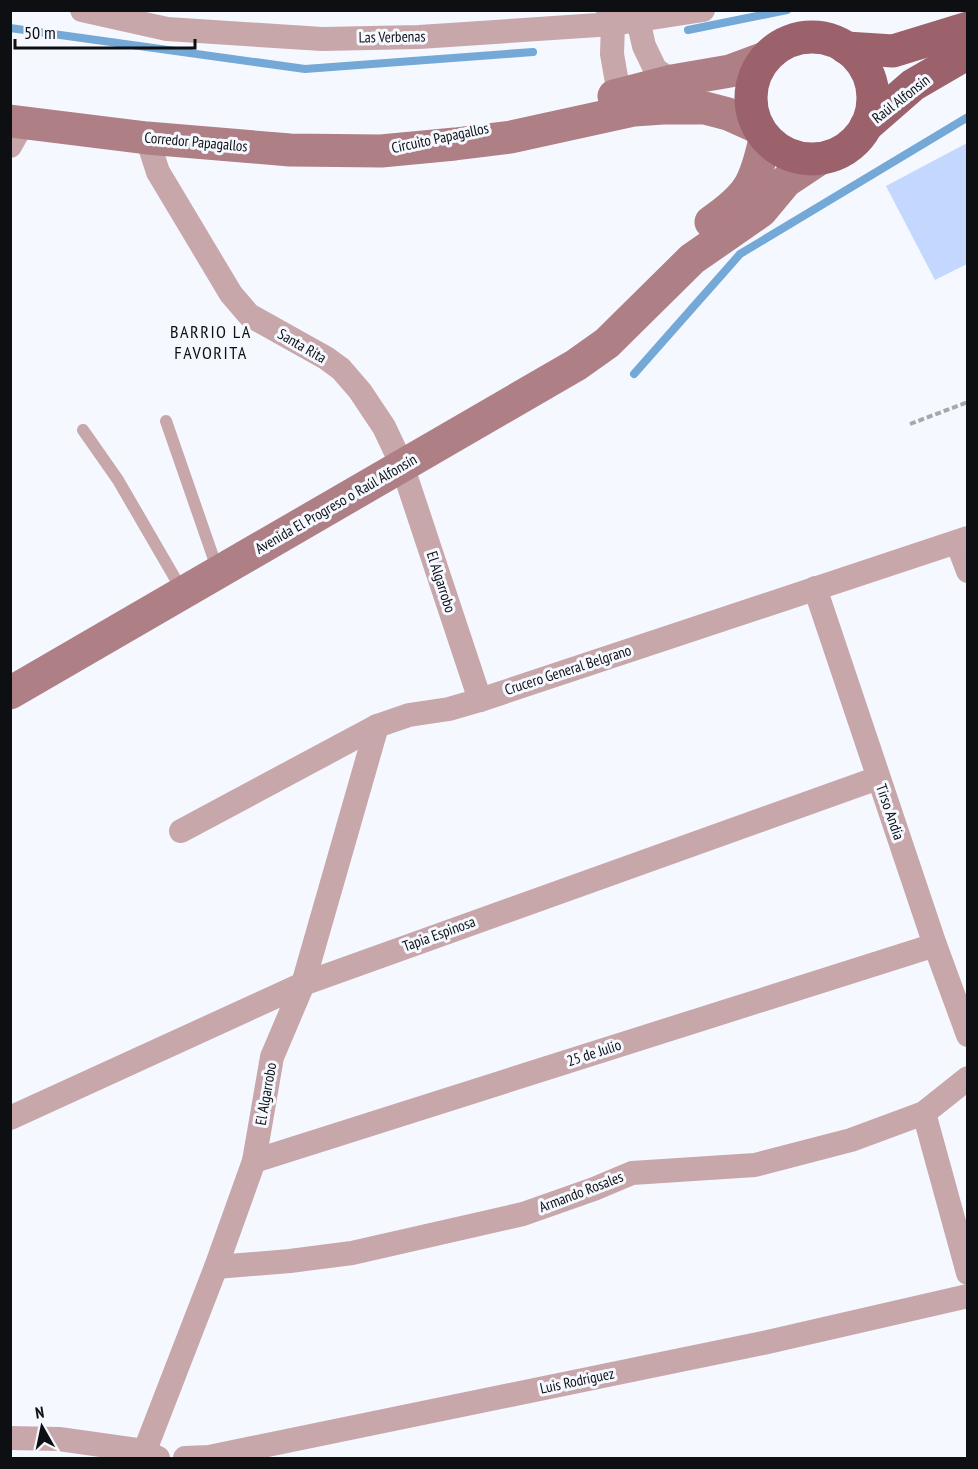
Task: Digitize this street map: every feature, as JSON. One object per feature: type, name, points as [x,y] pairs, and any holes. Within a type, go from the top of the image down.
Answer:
[{"type":"main road","points":[[846,48],[893,51],[968,28]]},
{"type":"main road","points":[[813,37],[830,40],[846,48],[866,69],[873,98],[871,113],[858,138],[833,155],[819,159],[804,159],[777,148],[761,133],[751,109],[751,91],[755,73],[765,58],[779,46],[795,39],[813,37]]},
{"type":"main road","name":"Raúl Alfonsín","points":[[866,126],[913,86],[968,53]]},
{"type":"street","name":"Las Verbenas","points":[[82,10],[167,29],[322,39],[419,37],[611,17],[638,20],[703,10]]},
{"type":"street","points":[[611,17],[612,54],[627,102]]},
{"type":"street","points":[[638,20],[644,46],[655,69],[672,81]]},
{"type":"street","name":"Circuito Papagallos","points":[[381,151],[511,137],[627,102],[672,81],[730,71],[765,58]]},
{"type":"street","name":"Circuito Papagallos","points":[[627,102],[705,108],[728,114],[761,133]]},
{"type":"street","name":"Corredor Papagallos","points":[[15,130],[290,150],[381,151]]},
{"type":"street","points":[[649,300],[665,269],[695,233],[741,200],[752,184],[761,133]]},
{"type":"street","name":"Santa Rita","points":[[147,138],[158,172],[231,294],[249,315],[326,358],[341,369],[360,391],[384,427],[402,465]]},
{"type":"street","points":[[649,300],[693,260],[761,211],[786,181],[819,159]]},
{"type":"street","name":"Avenida El Progreso o Raúl Alfonsín","points":[[10,693],[576,365],[607,343],[649,300]]},
{"type":"street","name":"El Algarrobo","points":[[402,465],[480,700]]},
{"type":"street","points":[[962,540],[968,571]]},
{"type":"street","name":"Crucero General Belgrano","points":[[181,831],[377,726],[409,715],[449,709],[480,700],[962,540]]},
{"type":"street","name":"Tirso Andia","points":[[815,588],[935,945],[968,1035]]},
{"type":"street","name":"El Algarrobo","points":[[148,1456],[254,1161],[272,1057],[303,984],[377,726]]},
{"type":"street","name":"Tapia Espinosa","points":[[10,1118],[303,984],[878,778]]},
{"type":"street","name":"25 de Julio","points":[[254,1161],[935,945]]},
{"type":"street","name":"Armando Rosales","points":[[216,1268],[352,1253],[523,1214],[632,1173],[755,1165],[851,1140],[924,1113],[968,1078]]},
{"type":"street","points":[[924,1113],[968,1273]]},
{"type":"street","name":"Luis Rodriguez","points":[[185,1458],[209,1457],[763,1343],[968,1296]]},
{"type":"street","points":[[10,1438],[59,1439],[148,1456]]},
{"type":"lane","points":[[166,421],[219,572]]},
{"type":"lane","points":[[83,430],[118,480],[183,593]]},
{"type":"path","points":[[910,424],[968,402]]},
{"type":"shaded area","points":[[967,143],[967,264],[935,280],[886,186]]},
{"type":"waterway","points":[[688,30],[787,10]]},
{"type":"waterway","points":[[10,28],[305,69],[533,52]]},
{"type":"waterway","points":[[634,374],[740,254],[968,117]]},
{"type":"district","name":"BARRIO LA FAVORITA","points":[[211,342]]}]
